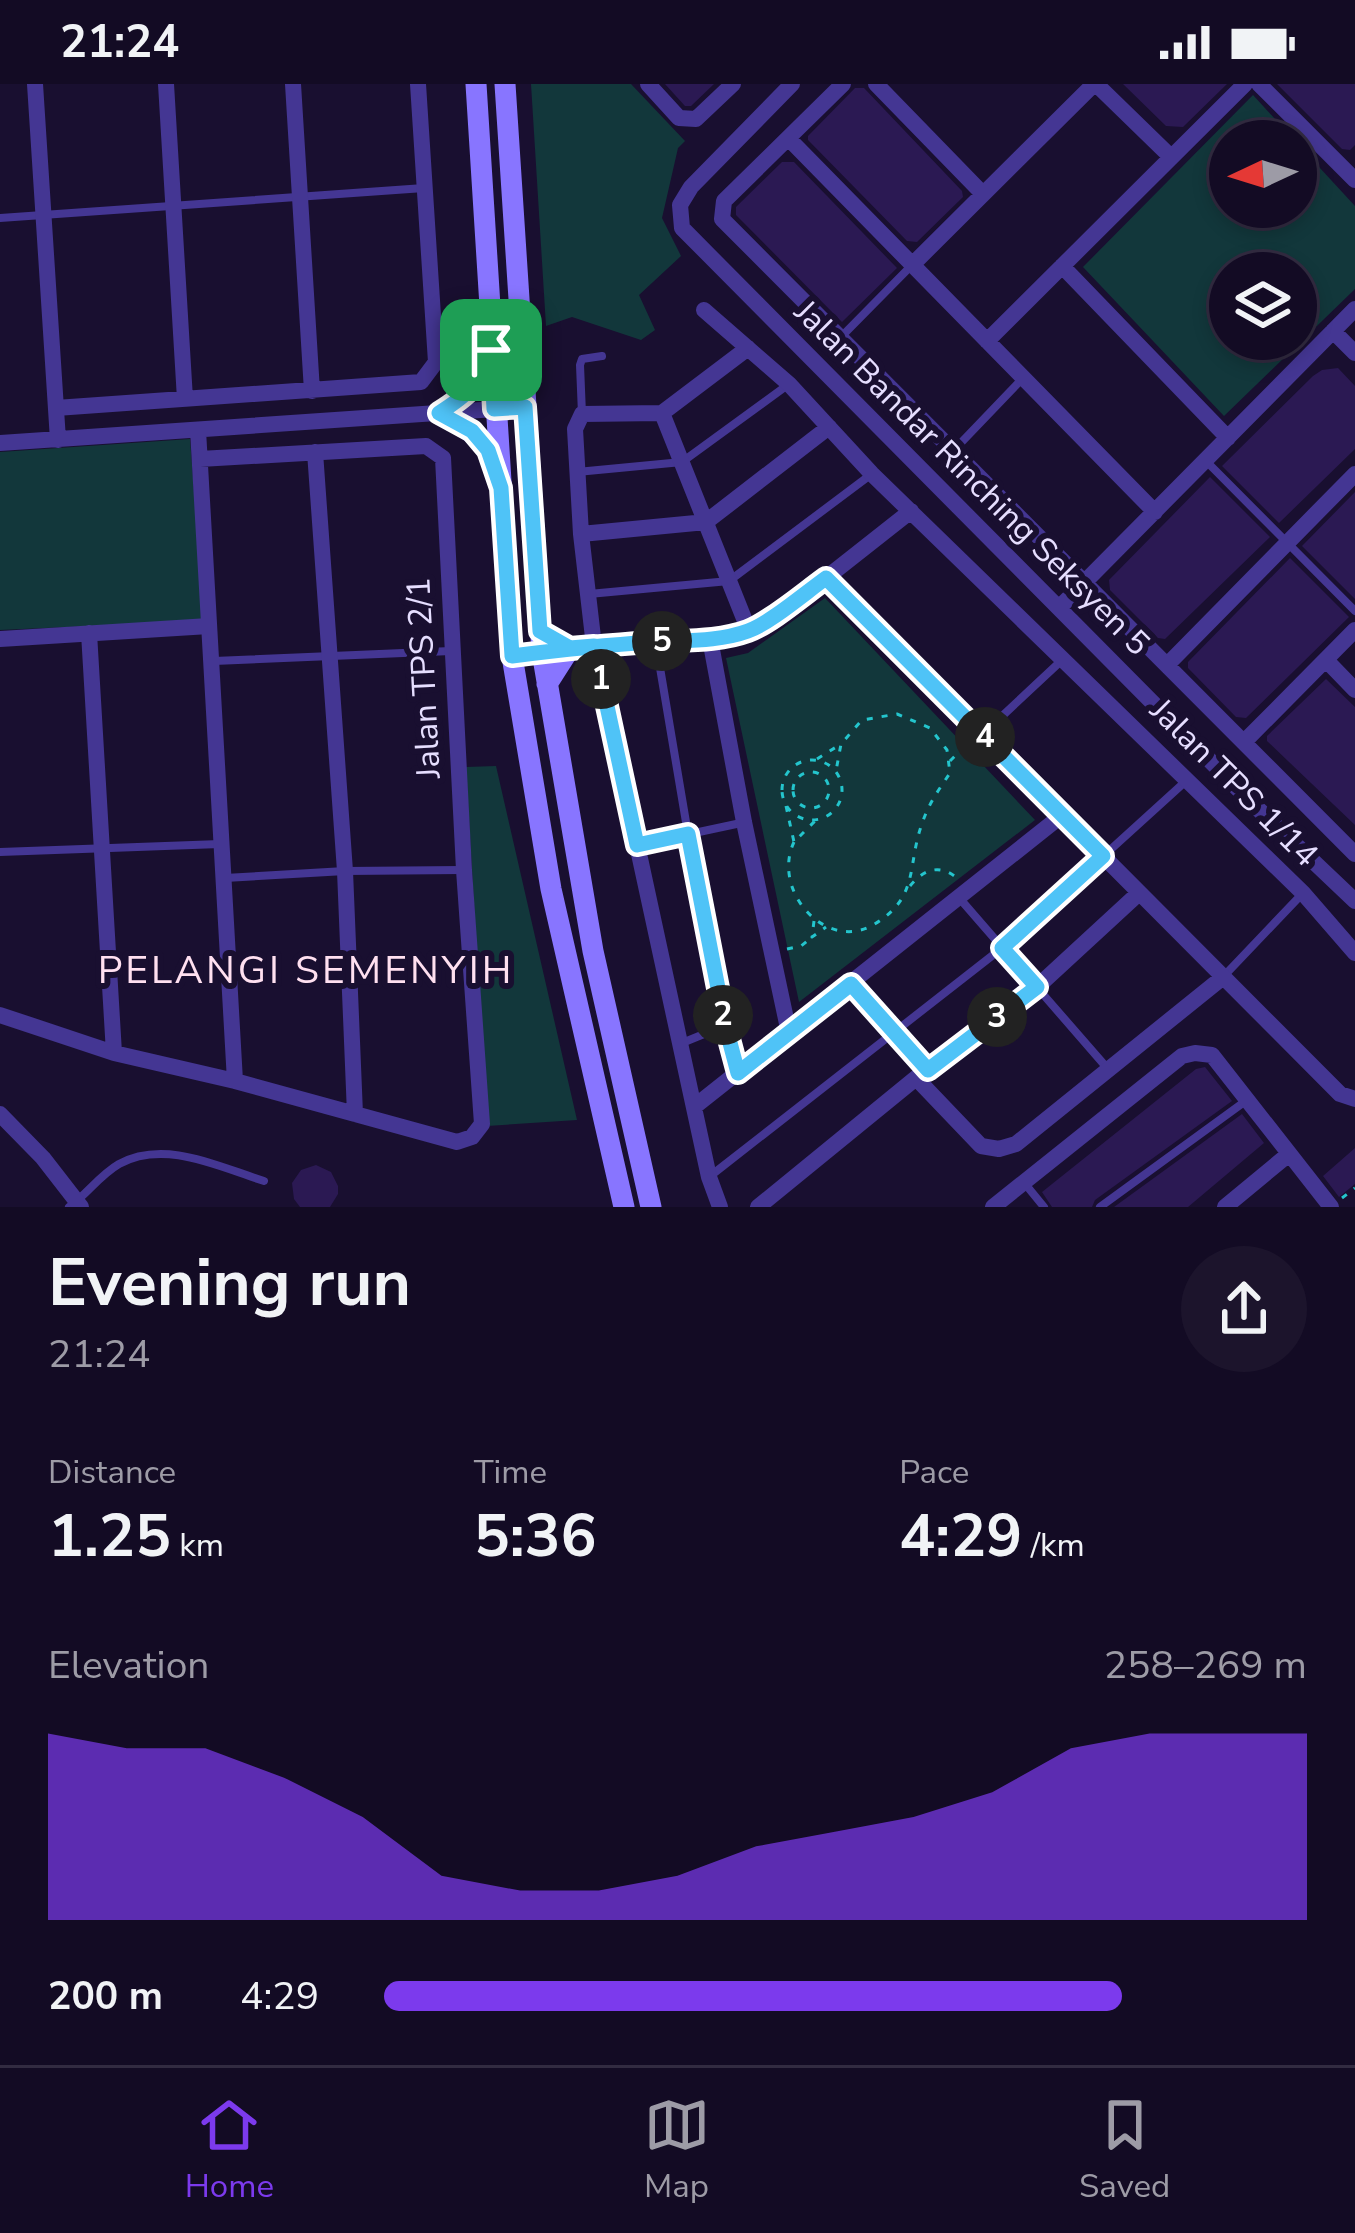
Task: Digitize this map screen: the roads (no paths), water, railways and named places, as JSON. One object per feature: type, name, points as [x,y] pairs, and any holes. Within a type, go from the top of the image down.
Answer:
[{"type":"street","points":[[35,84],[58,440]]},
{"type":"street","points":[[166,84],[185,399]]},
{"type":"street","points":[[293,84],[312,391]]},
{"type":"street","points":[[56,408],[421,382],[436,362],[418,84]]},
{"type":"street","points":[[476,84],[512,656],[551,889],[624,1207]]},
{"type":"street","points":[[505,84],[541,642],[593,951],[651,1207]]},
{"type":"street","points":[[648,84],[680,118],[697,119],[733,84]]},
{"type":"street","points":[[758,84],[773,101]]},
{"type":"street","name":"Jalan Bandar Rinching Seksyen 5","points":[[792,84],[691,188],[680,205],[682,228],[1355,901]]},
{"type":"street","points":[[843,84],[724,201],[722,219],[1355,854]]},
{"type":"street","points":[[876,84],[983,194]]},
{"type":"street","points":[[912,265],[1095,84],[1171,158]]},
{"type":"street","points":[[987,341],[1245,84]]},
{"type":"street","points":[[1259,84],[1352,169]]},
{"type":"street","points":[[789,139],[1154,512]]},
{"type":"street","points":[[1062,266],[1228,438]]},
{"type":"street","points":[[1059,608],[1355,309]]},
{"type":"street","name":"Jalan TPS 1/14","points":[[704,310],[789,384],[872,474],[1303,893],[1355,953]]},
{"type":"street","points":[[1333,331],[1355,353]]},
{"type":"street","points":[[720,1207],[594,646],[575,429],[582,414],[662,412],[748,348]]},
{"type":"street","points":[[439,413],[476,386],[491,350]]},
{"type":"street","points":[[0,443],[525,407]]},
{"type":"street","points":[[662,412],[749,631]]},
{"type":"street","points":[[439,413],[472,431],[488,450],[501,488]]},
{"type":"street","points":[[581,534],[706,522],[830,427]]},
{"type":"street","points":[[198,430],[236,1081]]},
{"type":"street","name":"Jalan TPS 2/1","points":[[200,459],[426,446],[442,458],[482,1124],[472,1137],[457,1142],[356,1114]]},
{"type":"street","points":[[0,1015],[114,1053],[356,1114],[315,452]]},
{"type":"street","points":[[1167,665],[1355,474]]},
{"type":"street","points":[[512,656],[541,642],[570,648],[710,639],[749,631],[911,512]]},
{"type":"street","points":[[826,578],[977,738],[1348,1096]]},
{"type":"street","points":[[0,639],[209,626]]},
{"type":"street","points":[[1244,742],[1355,629]]},
{"type":"street","points":[[89,633],[114,1053]]},
{"type":"street","points":[[710,639],[789,1033]]},
{"type":"street","points":[[547,684],[570,648]]},
{"type":"street","points":[[1326,660],[1355,690]]},
{"type":"street","points":[[694,1107],[1061,816]]},
{"type":"street","points":[[758,1207],[1037,987],[1139,893]]},
{"type":"street","points":[[922,1074],[981,1146],[999,1149],[1016,1144],[1222,978]]},
{"type":"street","points":[[993,1207],[1182,1056],[1195,1053],[1212,1055],[1330,1207]]},
{"type":"street","points":[[0,1114],[43,1158],[76,1205]]},
{"type":"street","points":[[1233,1204],[1289,1154]]},
{"type":"lane","points":[[0,218],[425,188]]},
{"type":"lane","points":[[842,337],[912,265]]},
{"type":"lane","points":[[582,414],[582,359],[602,356]]},
{"type":"lane","points":[[954,450],[1023,378]]},
{"type":"lane","points":[[576,472],[682,462],[789,384]]},
{"type":"lane","points":[[1206,461],[1355,611]]},
{"type":"lane","points":[[588,594],[729,580],[872,474]]},
{"type":"lane","points":[[655,642],[688,834],[738,1073]]},
{"type":"lane","points":[[213,661],[453,651]]},
{"type":"lane","points":[[977,738],[1064,658]]},
{"type":"lane","points":[[710,1177],[1002,948],[1187,780]]},
{"type":"lane","points":[[637,845],[744,822]]},
{"type":"lane","points":[[0,852],[222,844]]},
{"type":"lane","points":[[224,878],[464,870]]},
{"type":"lane","points":[[961,891],[1002,948],[1110,1071]]},
{"type":"lane","points":[[1222,978],[1303,893]]},
{"type":"lane","points":[[851,984],[896,1033],[922,1074]]},
{"type":"lane","points":[[680,1044],[725,1024]]},
{"type":"lane","points":[[1100,1207],[1248,1099]]},
{"type":"lane","points":[[76,1205],[123,1162],[172,1153],[264,1181]]},
{"type":"lane","points":[[1024,1182],[1043,1207]]},
{"type":"district","name":"PELANGI SEMENYIH","points":[[306,970]]}]
